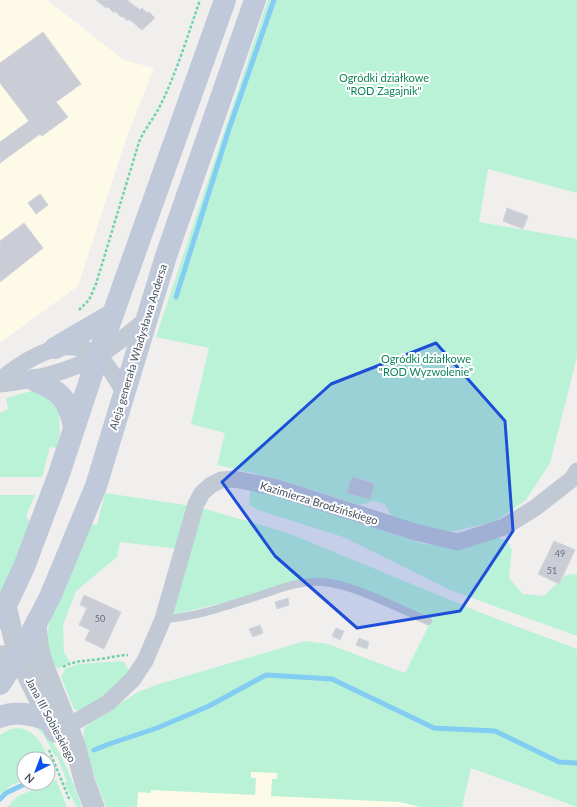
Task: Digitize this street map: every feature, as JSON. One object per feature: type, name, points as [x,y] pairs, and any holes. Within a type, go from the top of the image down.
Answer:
[{"type":"main road","points":[[3,612],[39,528],[98,356],[225,0]]},
{"type":"main road","name":"Aleja generała Władysława Andersa","points":[[0,684],[9,656],[36,622],[53,590],[96,486],[166,256],[255,0]]},
{"type":"main road","points":[[55,348],[113,314]]},
{"type":"main road","points":[[34,380],[54,389],[63,397],[70,407],[74,426]]},
{"type":"main road","points":[[0,717],[17,713],[28,714],[59,723]]},
{"type":"street","points":[[0,384],[34,380],[66,370],[98,356],[147,319]]},
{"type":"street","points":[[0,380],[19,365],[55,348],[66,346],[83,349],[98,356],[125,394]]},
{"type":"street","name":"Kazimierza Brodzińskiego","points":[[59,723],[108,703],[133,679],[145,661],[163,619],[196,504],[202,493],[211,485],[221,480],[234,479],[274,487],[415,532],[458,542],[504,527],[535,508],[572,478],[577,471]]},
{"type":"street","name":"Jana III Sobieskiego","points":[[3,612],[9,656],[59,723],[85,782],[94,807]]},
{"type":"street","name":"Jana III Sobieskiego","points":[[36,622],[38,645],[55,675],[59,723]]},
{"type":"street","name":"Jana III Sobieskiego","points":[[9,656],[34,664],[55,675]]},
{"type":"lane","points":[[163,619],[200,614],[289,586],[307,582],[323,582],[340,585],[428,621]]},
{"type":"path","points":[[77,311],[89,300],[94,288],[139,142],[146,127],[160,107],[173,78],[200,0]]},
{"type":"path","points":[[55,675],[76,661],[101,659],[118,655],[128,655],[145,661]]},
{"type":"path","points":[[46,746],[73,807]]},
{"type":"highlighted area","points":[[436,343],[505,421],[513,531],[460,611],[357,628],[275,556],[222,482],[331,384]]},
{"type":"shaded area","points":[[0,0],[47,0],[124,60],[154,68],[127,136],[78,286],[0,343]]},
{"type":"shaded area","points":[[247,769],[280,770],[462,807],[106,807],[100,791],[144,777]]},
{"type":"green space","points":[[268,0],[577,0],[577,193],[488,169],[479,222],[577,239],[577,357],[550,463],[526,500],[494,522],[454,531],[443,531],[395,519],[385,504],[374,501],[360,505],[270,477],[217,465],[225,433],[191,424],[209,348],[156,337]]},
{"type":"green space","points":[[35,390],[51,398],[59,413],[60,433],[56,448],[50,447],[42,477],[0,477],[0,413],[8,409],[6,398]]},
{"type":"green space","points":[[257,490],[424,544],[455,548],[494,536],[507,541],[512,550],[509,578],[523,594],[544,596],[566,575],[577,574],[577,636],[450,590],[343,537],[261,511],[249,505],[250,492]]},
{"type":"green space","points":[[105,493],[192,506],[178,549],[120,542],[117,557],[76,591],[63,625],[64,652],[70,662],[58,669],[56,667],[52,667],[49,655],[48,638],[50,620],[91,524],[97,525]]},
{"type":"green space","points":[[0,495],[35,495],[26,516],[31,523],[0,598]]},
{"type":"green space","points":[[202,508],[288,533],[489,616],[577,649],[577,807],[471,768],[462,807],[421,807],[399,802],[271,796],[272,779],[277,779],[277,773],[251,772],[251,778],[256,778],[255,795],[151,790],[150,793],[138,792],[137,807],[106,807],[87,754],[84,733],[85,727],[138,692],[159,684],[305,641],[328,644],[405,673],[432,619],[341,582],[324,579],[176,614],[170,612]]},
{"type":"green space","points":[[123,661],[129,670],[114,689],[79,711],[74,709],[61,677],[65,669],[78,664]]},
{"type":"green space","points":[[37,725],[45,733],[59,752],[82,807],[77,807],[64,783],[67,782],[56,756],[56,751],[52,751],[45,737],[36,727]]},
{"type":"green space","points":[[20,728],[32,733],[43,746],[45,751],[16,751],[16,783],[0,794],[0,735],[10,729]]},
{"type":"green space","points":[[56,780],[67,807],[7,807],[18,796],[30,791],[56,791]]},
{"type":"building","points":[[96,0],[127,0],[140,10],[142,8],[147,13],[149,12],[155,18],[142,30],[129,19],[128,21],[115,11],[114,13],[108,7],[106,8]]},
{"type":"building","points":[[43,32],[81,84],[56,102],[68,117],[42,136],[40,134],[0,163],[0,142],[29,121],[0,83],[0,63]]},
{"type":"building","points":[[40,194],[48,205],[36,214],[28,203]]},
{"type":"building","points":[[507,208],[528,216],[523,229],[503,221]]},
{"type":"building","points":[[24,223],[43,248],[0,282],[0,241]]},
{"type":"building","points":[[352,477],[374,484],[370,499],[347,493]]},
{"type":"building","points":[[554,541],[575,550],[567,567],[546,558]]},
{"type":"building","points":[[546,558],[567,567],[559,584],[538,574]]},
{"type":"building","points":[[84,595],[121,612],[104,649],[85,640],[90,630],[79,625],[87,608],[80,605]]},
{"type":"building","points":[[288,598],[289,605],[277,609],[275,602]]},
{"type":"building","points":[[260,625],[263,633],[253,637],[249,629]]},
{"type":"building","points":[[336,628],[344,631],[340,640],[332,636]]},
{"type":"building","points":[[359,638],[369,642],[367,649],[356,645]]},
{"type":"waterway","points":[[176,297],[229,129],[274,0]]},
{"type":"waterway","points":[[94,750],[157,728],[209,706],[266,675],[332,679],[434,728],[495,731],[559,762],[577,763]]},
{"type":"waterway","points":[[0,799],[6,793],[16,788]]},
{"type":"park label","name":"Ogródki działkowe \"ROD Zagajnik\"","points":[[384,84]]},
{"type":"park label","name":"Ogródki działkowe \"ROD Wyzwolenie\"","points":[[426,365]]}]
